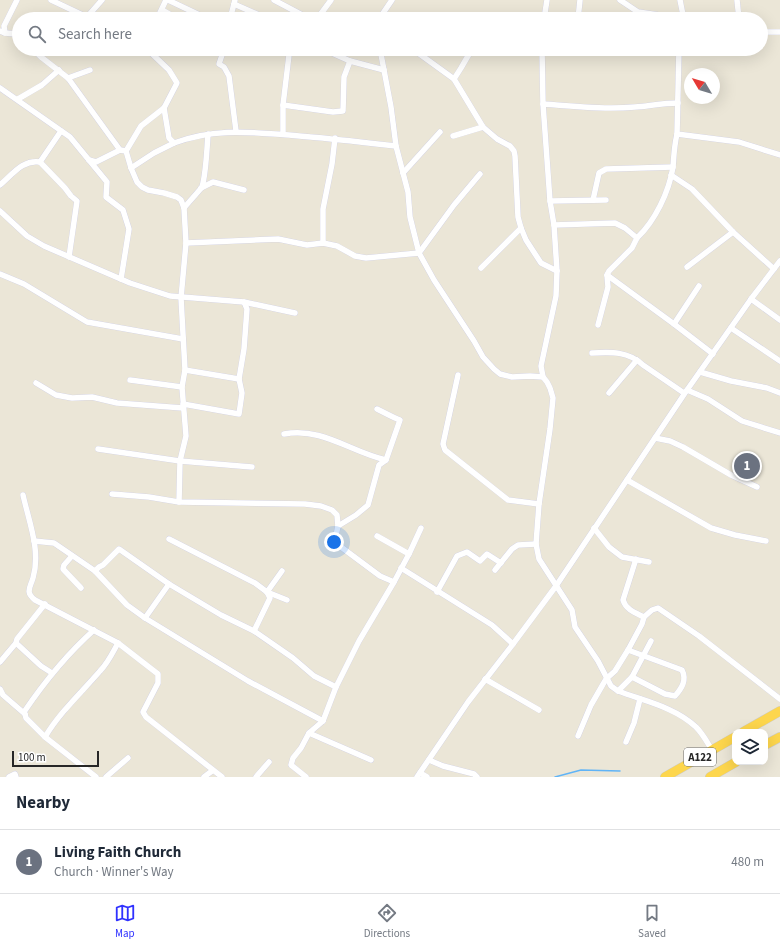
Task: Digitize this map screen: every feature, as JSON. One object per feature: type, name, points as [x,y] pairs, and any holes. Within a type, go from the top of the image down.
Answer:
[{"type":"highway","points":[[748,729],[780,711]]},
{"type":"highway","points":[[768,743],[780,737]]},
{"type":"highway","name":"A122","points":[[665,777],[732,739]]},
{"type":"highway","name":"A122","points":[[710,777],[732,764]]},
{"type":"street","points":[[3,32],[4,26],[17,0]]},
{"type":"street","points":[[51,0],[76,12]]},
{"type":"street","points":[[93,12],[102,0]]},
{"type":"street","points":[[166,12],[162,10],[167,0],[193,12]]},
{"type":"street","points":[[274,0],[297,12]]},
{"type":"street","points":[[322,12],[331,0]]},
{"type":"street","points":[[382,12],[392,0]]},
{"type":"street","points":[[545,12],[547,0]]},
{"type":"street","points":[[579,12],[580,0]]},
{"type":"street","points":[[680,0],[680,12]]},
{"type":"street","points":[[737,0],[738,12]]},
{"type":"street","points":[[624,1],[632,9],[638,12]]},
{"type":"street","points":[[232,12],[234,2],[254,12]]},
{"type":"street","points":[[768,32],[780,32]]},
{"type":"street","points":[[40,56],[68,78],[123,151],[137,182],[148,190],[177,197],[181,200],[184,208],[186,243],[181,298],[185,370],[182,387],[186,436],[180,461],[179,502]]},
{"type":"street","points":[[89,160],[96,162],[123,151],[141,126],[164,108],[177,83],[169,70],[154,56]]},
{"type":"street","points":[[222,56],[219,64],[224,67],[228,76],[236,131]]},
{"type":"street","points":[[284,134],[283,105],[289,56]]},
{"type":"street","points":[[339,56],[350,61],[384,70]]},
{"type":"street","points":[[381,56],[396,146],[408,192],[410,217],[419,253],[434,280],[484,357],[494,369],[500,374],[512,377],[543,377]]},
{"type":"street","points":[[422,56],[454,79],[483,128],[497,139],[510,146],[514,152],[518,217],[521,228],[526,240],[541,263],[557,271]]},
{"type":"street","points":[[454,79],[468,56]]},
{"type":"street","points":[[542,56],[543,104],[557,271],[556,296],[541,366],[543,377],[547,382],[553,398],[539,504],[536,544],[539,559],[572,610],[575,627],[598,661],[606,679],[611,686],[618,691],[673,711],[696,727],[704,736],[712,750]]},
{"type":"street","points":[[598,325],[608,288],[607,275],[609,271],[632,248],[637,238],[654,218],[671,174],[677,134],[679,56]]},
{"type":"street","points":[[283,105],[333,112],[343,111],[344,77],[350,61]]},
{"type":"street","points":[[18,99],[42,85],[59,70]]},
{"type":"street","points":[[68,78],[90,70]]},
{"type":"street","points":[[0,88],[18,99],[70,137],[107,182],[106,197],[123,210],[129,228],[121,279]]},
{"type":"street","points":[[543,104],[588,108],[635,107],[678,103]]},
{"type":"street","points":[[164,108],[169,138],[174,143]]},
{"type":"street","points":[[453,136],[483,128]]},
{"type":"street","points":[[40,162],[61,131]]},
{"type":"street","points":[[131,168],[154,153],[174,143],[208,134],[236,131],[335,138],[396,146]]},
{"type":"street","points":[[403,174],[440,132]]},
{"type":"street","points":[[201,188],[208,134]]},
{"type":"street","points":[[677,134],[739,142],[780,155]]},
{"type":"street","points":[[323,243],[323,209],[332,164],[335,138]]},
{"type":"street","points":[[0,185],[28,162],[40,162],[71,196],[77,200],[69,257]]},
{"type":"street","points":[[593,200],[599,173],[606,169],[673,167]]},
{"type":"street","points":[[186,243],[278,239],[308,245],[323,243],[336,246],[355,256],[366,258],[419,253],[454,205],[480,174]]},
{"type":"street","points":[[671,174],[692,189],[733,232],[774,269]]},
{"type":"street","points":[[184,208],[201,188],[213,182],[244,190]]},
{"type":"street","points":[[550,201],[606,200]]},
{"type":"street","points":[[0,211],[27,236],[44,246],[121,279],[170,296],[244,302],[295,313]]},
{"type":"street","points":[[554,225],[615,223],[625,228],[637,238]]},
{"type":"street","points":[[481,268],[521,228]]},
{"type":"street","points":[[687,267],[733,232]]},
{"type":"street","points":[[427,777],[418,775],[459,714],[556,586],[685,391],[780,261]]},
{"type":"street","points":[[0,274],[24,284],[87,322],[183,339]]},
{"type":"street","points":[[607,275],[713,354]]},
{"type":"street","points":[[674,324],[699,286]]},
{"type":"street","points":[[751,299],[780,320]]},
{"type":"street","points":[[36,383],[56,395],[72,398],[92,397],[117,403],[183,406],[239,414],[242,393],[239,379],[244,348],[247,309],[244,302]]},
{"type":"street","points":[[731,328],[780,362]]},
{"type":"street","points":[[592,353],[617,352],[629,355],[685,391],[708,399],[742,421],[780,433]]},
{"type":"street","points":[[609,393],[637,360]]},
{"type":"street","points":[[185,370],[239,379]]},
{"type":"street","points":[[700,372],[731,381],[766,388],[780,393]]},
{"type":"street","points":[[458,375],[443,444],[445,450],[508,500],[539,504]]},
{"type":"street","points":[[130,380],[182,387]]},
{"type":"street","points":[[338,526],[356,515],[368,505],[379,465],[386,460],[400,420],[377,409]]},
{"type":"street","points":[[284,434],[295,432],[320,435],[376,458],[386,460]]},
{"type":"street","points":[[655,438],[670,441],[683,446],[732,475],[757,487]]},
{"type":"street","points":[[98,449],[180,461],[252,467]]},
{"type":"street","points":[[626,480],[711,528],[735,535],[766,541]]},
{"type":"street","points":[[112,494],[149,497],[179,502],[305,504],[321,506],[332,510],[337,515],[338,526],[335,540],[337,544],[380,576],[394,582]]},
{"type":"street","points":[[23,495],[36,556],[36,570],[28,591],[30,596],[118,643],[158,674],[158,683],[143,712],[146,717],[222,777]]},
{"type":"street","points":[[306,777],[291,765],[293,758],[301,748],[309,733],[323,721],[336,687],[358,641],[410,554],[422,528]]},
{"type":"street","points":[[594,528],[609,547],[622,556],[649,562]]},
{"type":"street","points":[[377,536],[410,554]]},
{"type":"street","points":[[169,539],[255,583],[267,592],[287,600]]},
{"type":"street","points":[[34,541],[54,543],[95,571],[127,605],[145,618],[248,681],[323,721]]},
{"type":"street","points":[[495,570],[512,549],[518,545],[536,544]]},
{"type":"street","points":[[95,571],[119,549],[169,584],[221,615],[254,631],[293,658],[314,676],[336,687]]},
{"type":"street","points":[[437,592],[457,556],[467,552],[480,561],[487,554],[501,563]]},
{"type":"street","points":[[72,556],[64,565],[63,569],[81,588]]},
{"type":"street","points":[[636,559],[623,600],[625,605],[630,610],[644,618]]},
{"type":"street","points":[[401,568],[437,592],[492,625],[513,644]]},
{"type":"street","points":[[267,592],[282,571]]},
{"type":"street","points":[[145,618],[169,584]]},
{"type":"street","points":[[254,631],[270,598],[267,592]]},
{"type":"street","points":[[0,662],[16,644],[17,639],[44,604]]},
{"type":"street","points":[[578,736],[591,705],[606,679],[615,672],[644,618],[652,610],[658,608],[699,636],[780,699]]},
{"type":"street","points":[[25,714],[24,712],[52,673],[78,644],[94,630]]},
{"type":"street","points":[[618,691],[632,677],[642,656],[651,642]]},
{"type":"street","points":[[45,737],[74,699],[102,670],[118,643]]},
{"type":"street","points":[[16,644],[41,666],[52,673]]},
{"type":"street","points":[[628,650],[682,670],[684,681],[675,696],[665,694],[632,677]]},
{"type":"street","points":[[485,679],[540,710]]},
{"type":"street","points":[[1,694],[25,714],[26,718],[45,737],[96,777]]},
{"type":"street","points":[[626,742],[634,723],[640,699]]},
{"type":"street","points":[[309,733],[371,760]]},
{"type":"street","points":[[106,777],[128,758]]},
{"type":"street","points":[[429,760],[443,766],[474,774],[477,777]]},
{"type":"street","points":[[256,777],[270,762]]},
{"type":"street","points":[[204,777],[212,770]]},
{"type":"street","points":[[9,777],[15,774],[16,777]]},
{"type":"waterway","points":[[555,777],[581,770],[620,771]]},
{"type":"place","name":"Living Faith Church","points":[[747,466]]}]
